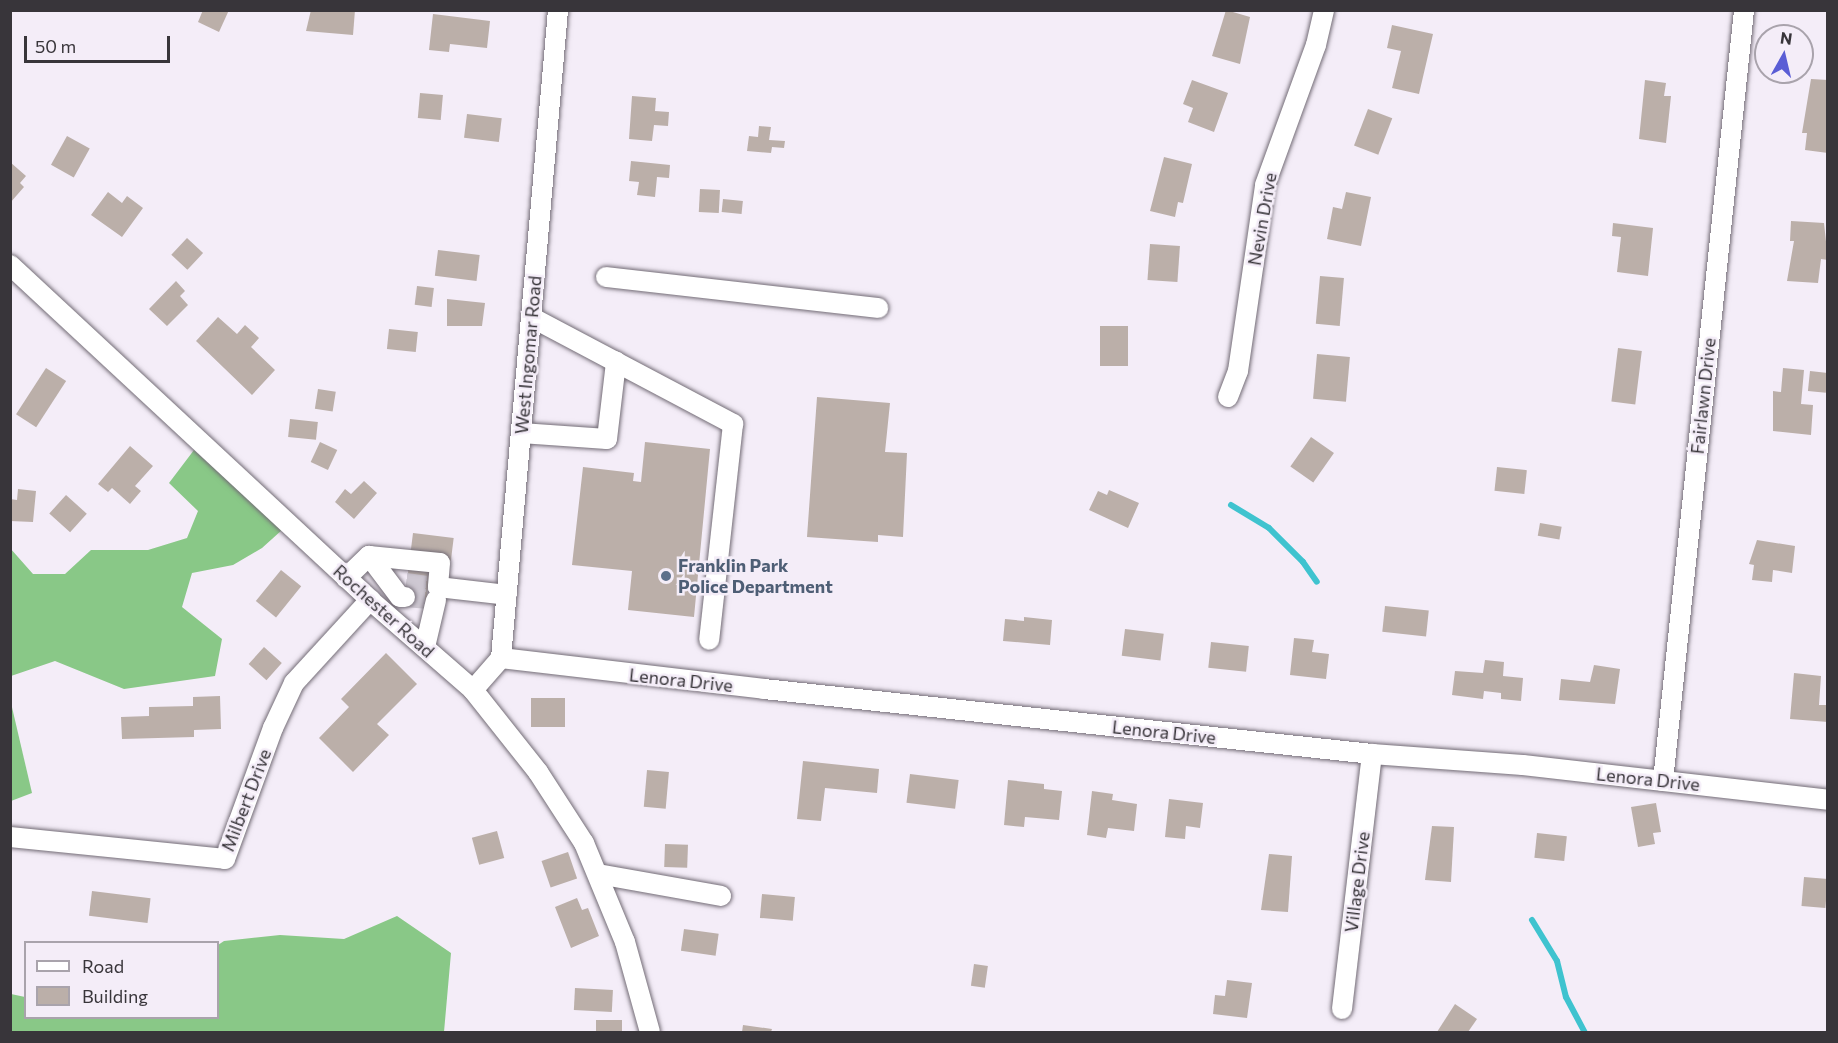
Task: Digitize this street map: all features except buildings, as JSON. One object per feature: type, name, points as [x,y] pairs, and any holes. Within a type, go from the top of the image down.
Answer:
[{"type":"street","name":"West Ingomar Road","points":[[501,658],[558,10]]},
{"type":"street","name":"Nevin Drive","points":[[1228,397],[1238,371],[1266,185],[1316,45],[1324,10]]},
{"type":"street","name":"Fairlawn Drive","points":[[1663,781],[1744,10]]},
{"type":"street","name":"Rochester Road","points":[[10,265],[346,578],[472,690],[538,772],[584,843],[625,942],[650,1032]]},
{"type":"street","points":[[606,277],[878,308]]},
{"type":"street","points":[[531,317],[733,424],[709,640]]},
{"type":"street","points":[[521,433],[607,440],[616,362]]},
{"type":"street","points":[[346,578],[369,556],[440,563],[432,593],[424,647]]},
{"type":"street","points":[[369,556],[399,586]]},
{"type":"street","points":[[432,593],[507,595]]},
{"type":"street","name":"Milbert Drive","points":[[10,837],[225,859],[273,728],[294,683],[370,600]]},
{"type":"street","points":[[472,690],[501,658]]},
{"type":"street","name":"Lenora Drive","points":[[501,658],[1372,754],[1663,781],[1827,800]]},
{"type":"street","name":"Village Drive","points":[[1342,1009],[1372,754]]},
{"type":"street","points":[[598,874],[721,896]]},
{"type":"green space","points":[[194,450],[282,530],[262,548],[233,565],[192,573],[182,607],[222,639],[215,676],[124,689],[55,661],[11,676],[10,548],[33,574],[65,574],[91,550],[148,550],[187,538],[198,511],[169,483]]},
{"type":"green space","points":[[11,703],[32,793],[10,801]]},
{"type":"green space","points":[[397,916],[451,953],[444,1032],[11,1032],[11,994],[24,997],[24,1019],[219,1019],[219,944],[224,941],[280,935],[344,939]]},
{"type":"waterway","points":[[1231,505],[1269,528],[1303,562],[1317,582]]},
{"type":"waterway","points":[[1532,920],[1557,961],[1566,997],[1585,1032]]},
{"type":"tunnel","points":[[406,583],[427,586]]},
{"type":"tunnel","points":[[405,597],[426,599]]},
{"type":"place","name":"Franklin Park Police Department","points":[[666,576]]}]
